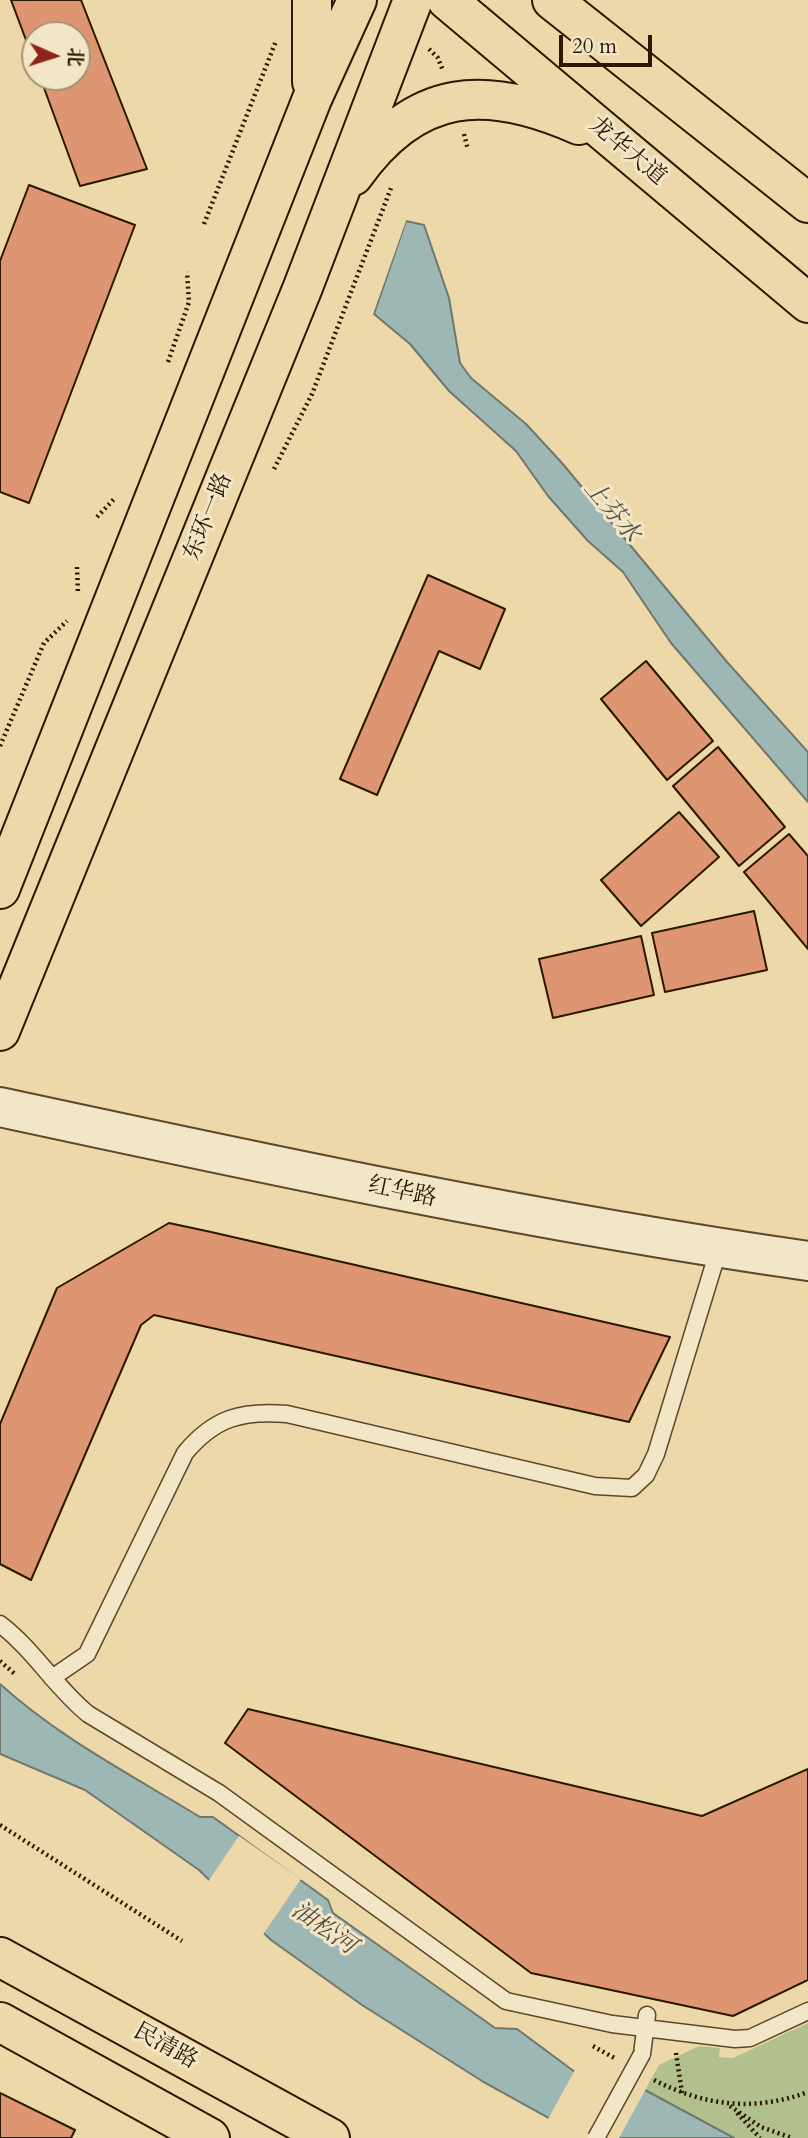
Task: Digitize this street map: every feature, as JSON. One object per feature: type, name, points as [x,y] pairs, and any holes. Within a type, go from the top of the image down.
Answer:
[{"type":"main road","points":[[312,0],[312,99]]},
{"type":"main road","points":[[0,889],[312,99],[357,0]]},
{"type":"main road","name":"东环一路","points":[[0,1031],[303,287],[335,200],[376,155],[413,0]]},
{"type":"main road","name":"龙华大道","points":[[447,0],[808,303]]},
{"type":"main road","points":[[552,0],[808,203]]},
{"type":"main road","points":[[589,0],[613,49]]},
{"type":"main road","points":[[376,155],[422,113],[440,105],[481,97],[549,111],[607,136]]},
{"type":"main road","name":"民清路","points":[[0,1956],[330,2138]]},
{"type":"main road","points":[[0,2022],[210,2138]]},
{"type":"street","name":"红华路","points":[[0,1107],[431,1199],[808,1261]]},
{"type":"lane","points":[[52,1678],[87,1654],[186,1454],[203,1432],[229,1419],[257,1411],[287,1414],[596,1486],[632,1488],[646,1475],[656,1454],[719,1248]]},
{"type":"lane","points":[[0,1624],[14,1635],[69,1698],[88,1714],[219,1793],[506,2001],[647,2022],[735,2039],[750,2038],[808,2011]]},
{"type":"lane","points":[[596,2138],[642,2054],[647,2022]]},
{"type":"path","points":[[420,40],[438,58],[447,80]]},
{"type":"path","points":[[204,224],[268,64]]},
{"type":"path","points":[[274,469],[312,394],[342,318],[376,155]]},
{"type":"path","points":[[166,366],[190,302],[187,272]]},
{"type":"path","points":[[97,517],[119,494]]},
{"type":"path","points":[[74,606],[78,593],[77,567]]},
{"type":"path","points":[[0,746],[44,643],[69,618]]},
{"type":"path","points":[[0,1825],[182,1941]]},
{"type":"path","points":[[676,2052],[683,2094],[730,2106],[761,2127],[792,2138]]},
{"type":"path","points":[[730,2106],[778,2101],[808,2092]]},
{"type":"path","points":[[730,2106],[760,2138]]},
{"type":"green space","points":[[808,2023],[808,2138],[734,2138],[645,2090],[659,2065],[699,2046],[720,2048],[719,2057],[733,2058]]},
{"type":"water","points":[[406,221],[424,225],[449,298],[460,363],[471,378],[526,424],[562,463],[727,662],[808,752],[808,802],[671,643],[623,572],[588,541],[548,496],[516,451],[449,391],[410,344],[374,314]]},
{"type":"water","name":"油松河","points":[[0,1684],[46,1721],[97,1755],[200,1817],[213,1817],[328,1900],[333,1913],[495,2028],[517,2029],[575,2072],[645,2090],[734,2138],[585,2138],[482,2081],[362,2005],[271,1940],[199,1870],[85,1790],[0,1754]]},
{"type":"pier","points":[[407,218],[372,317],[370,313],[386,267],[403,220]]},
{"type":"pier","points":[[239,1836],[301,1879],[262,1936],[207,1883]]},
{"type":"pier","points":[[576,2068],[647,2087],[619,2138],[577,2138],[547,2121]]},
{"type":"building","points":[[11,0],[81,0],[89,21],[21,21],[21,27]]},
{"type":"building","points":[[91,26],[147,169],[80,186],[45,91],[91,91]]},
{"type":"building","points":[[29,185],[135,225],[29,503],[0,492],[0,261]]},
{"type":"building","points":[[428,575],[505,609],[480,669],[439,651],[377,795],[340,779]]},
{"type":"building","points":[[646,661],[713,741],[667,780],[601,699]]},
{"type":"building","points":[[718,747],[785,827],[739,866],[673,786]]},
{"type":"building","points":[[679,812],[719,857],[641,926],[601,880]]},
{"type":"building","points":[[789,834],[808,856],[808,949],[744,872]]},
{"type":"building","points":[[754,911],[767,970],[665,992],[652,933]]},
{"type":"building","points":[[641,936],[654,995],[553,1018],[539,959]]},
{"type":"building","points":[[169,1223],[670,1337],[629,1422],[154,1315],[141,1325],[31,1580],[0,1564],[0,1424],[57,1288]]},
{"type":"building","points":[[248,1709],[702,1816],[808,1769],[808,1980],[733,2016],[531,1973],[225,1743]]},
{"type":"building","points":[[0,2093],[75,2130],[71,2138],[0,2138]]},
{"type":"water label","name":"上芬水","points":[[611,512]]}]
